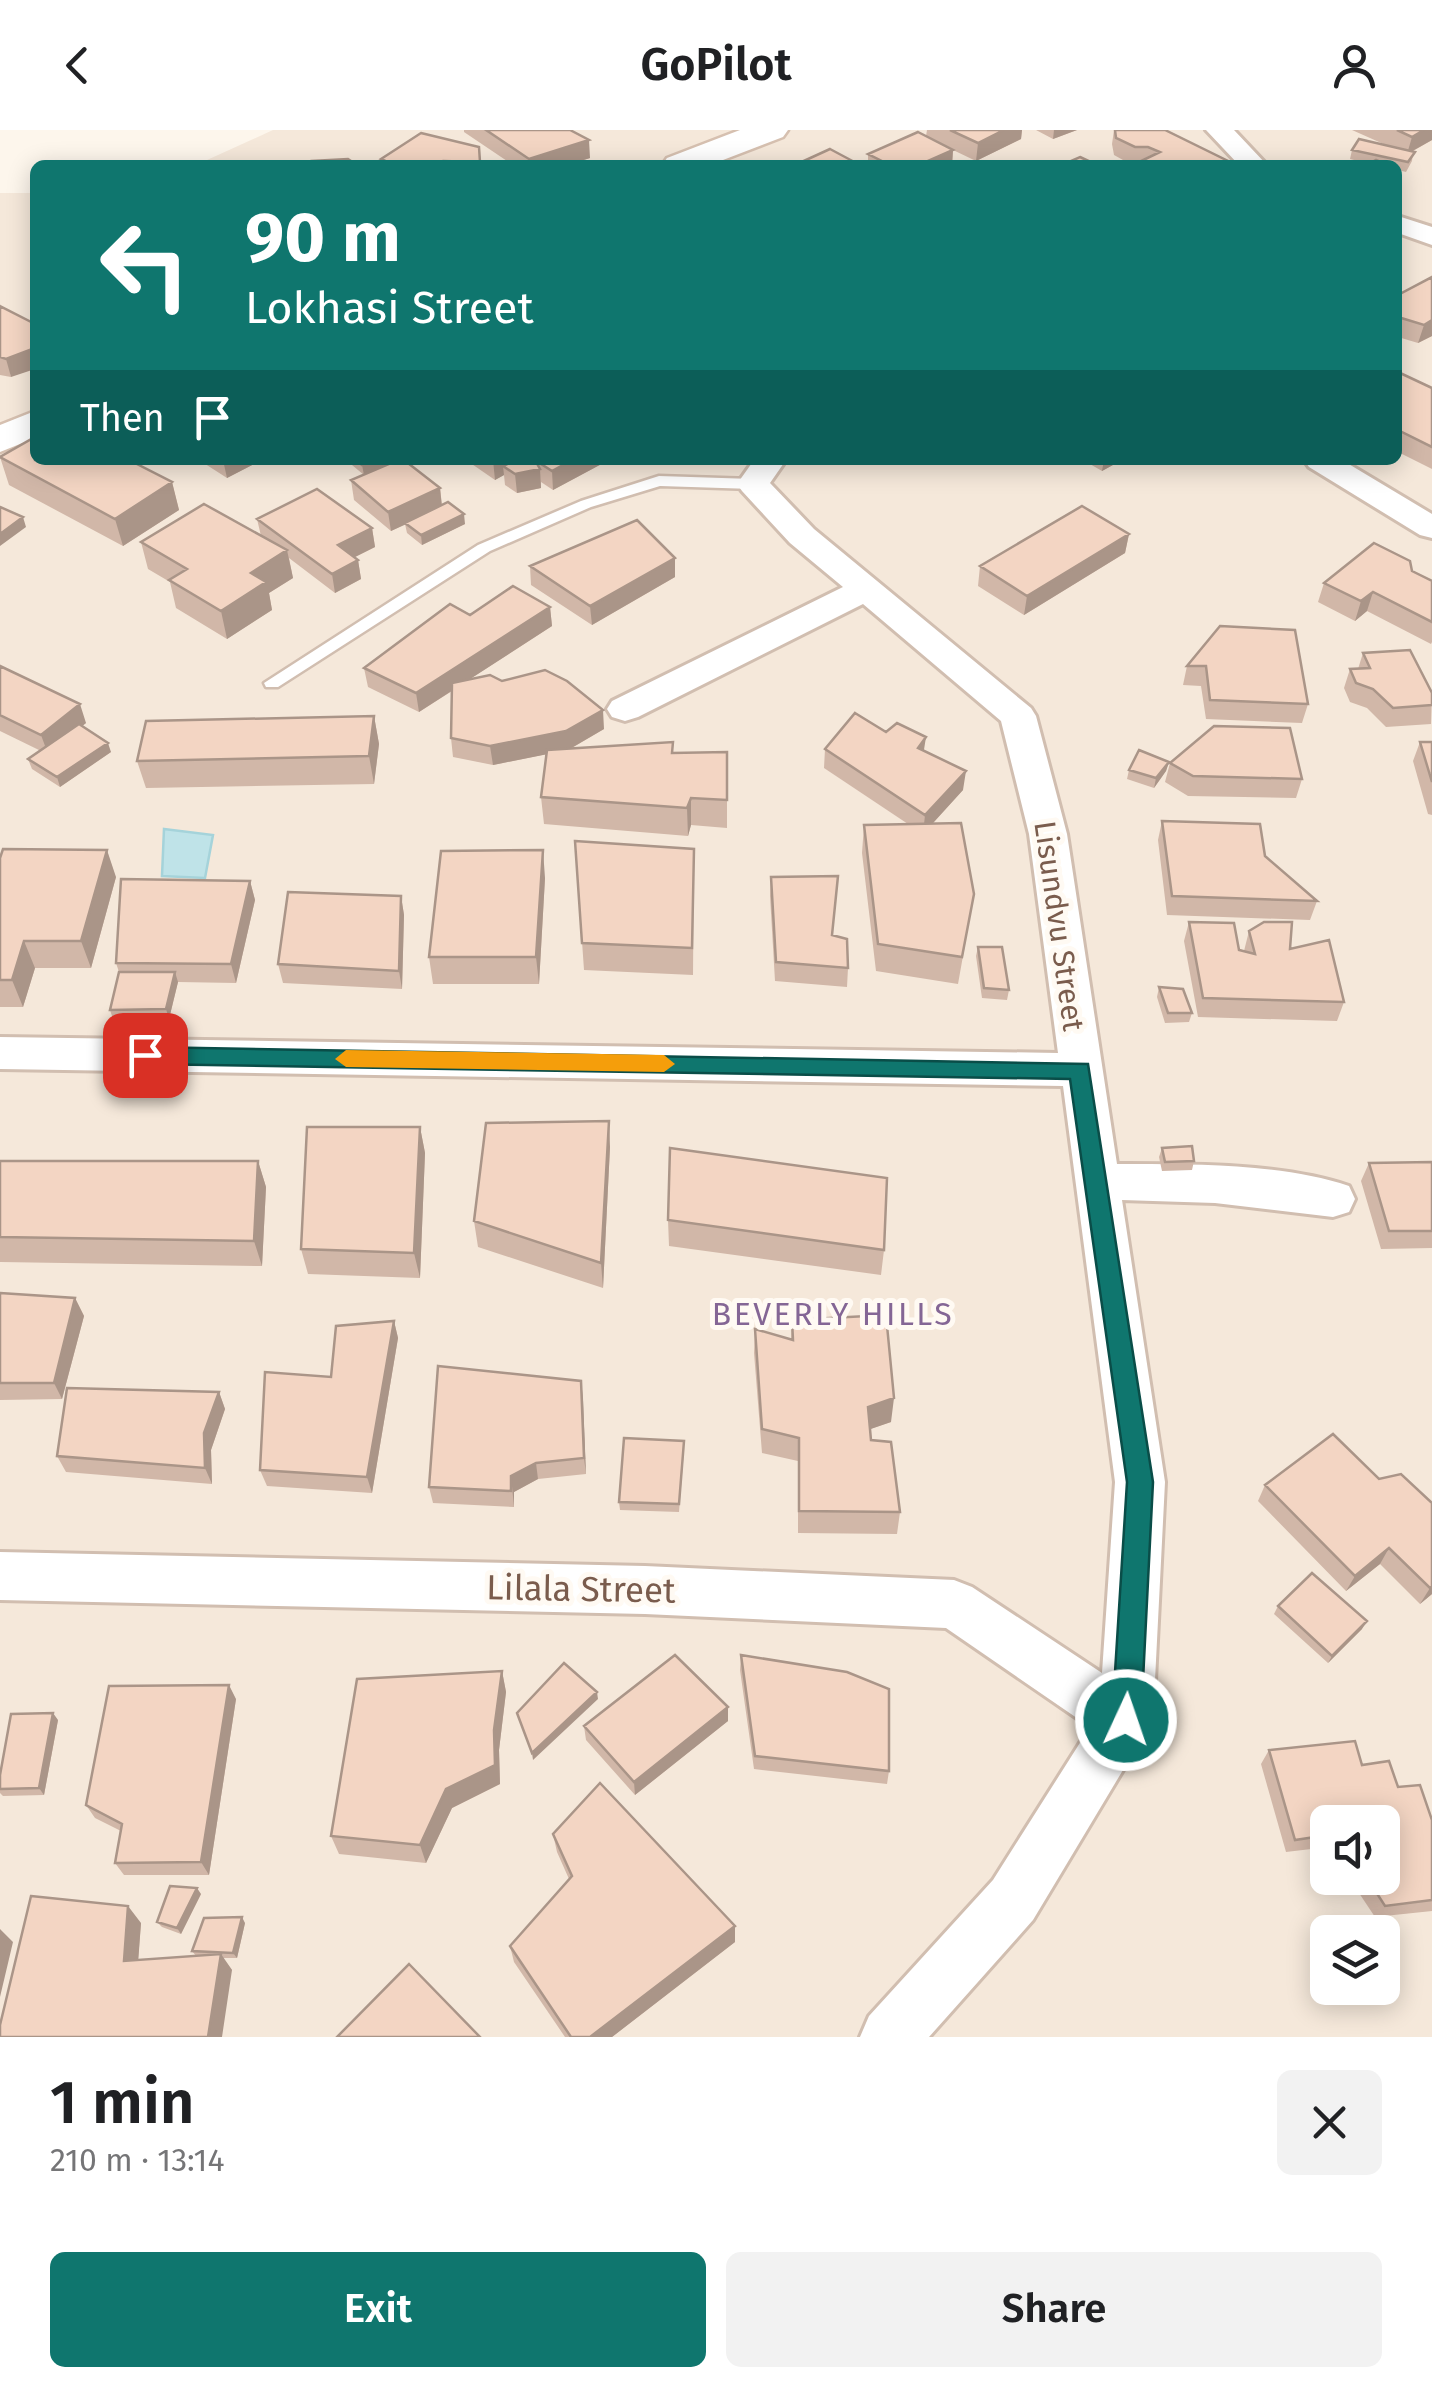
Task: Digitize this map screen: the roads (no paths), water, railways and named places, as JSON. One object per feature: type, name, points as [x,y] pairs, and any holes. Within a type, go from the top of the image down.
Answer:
[{"type":"street","points":[[692,160],[771,130]]},
{"type":"street","points":[[1219,130],[1249,160]]},
{"type":"street","points":[[1402,226],[1432,237]]},
{"type":"street","points":[[0,440],[30,425]]},
{"type":"street","points":[[1328,465],[1432,528]]},
{"type":"street","name":"Lisundvu Street","points":[[761,472],[802,536],[1018,716],[1048,834],[1140,1482],[1126,1720],[1014,1900],[890,2037]]},
{"type":"street","points":[[625,710],[866,589]]},
{"type":"street","points":[[0,1053],[1080,1070]]},
{"type":"street","points":[[1096,1182],[1158,1181],[1275,1190],[1333,1199]]},
{"type":"street","name":"Lilala Street","points":[[0,1576],[662,1590],[954,1604],[1126,1720]]},
{"type":"lane","points":[[272,683],[484,548],[586,504],[660,481],[761,472]]},
{"type":"water","points":[[164,829],[213,835],[205,878],[162,876]]},
{"type":"district","name":"BEVERLY HILLS","points":[[833,1314]]}]
